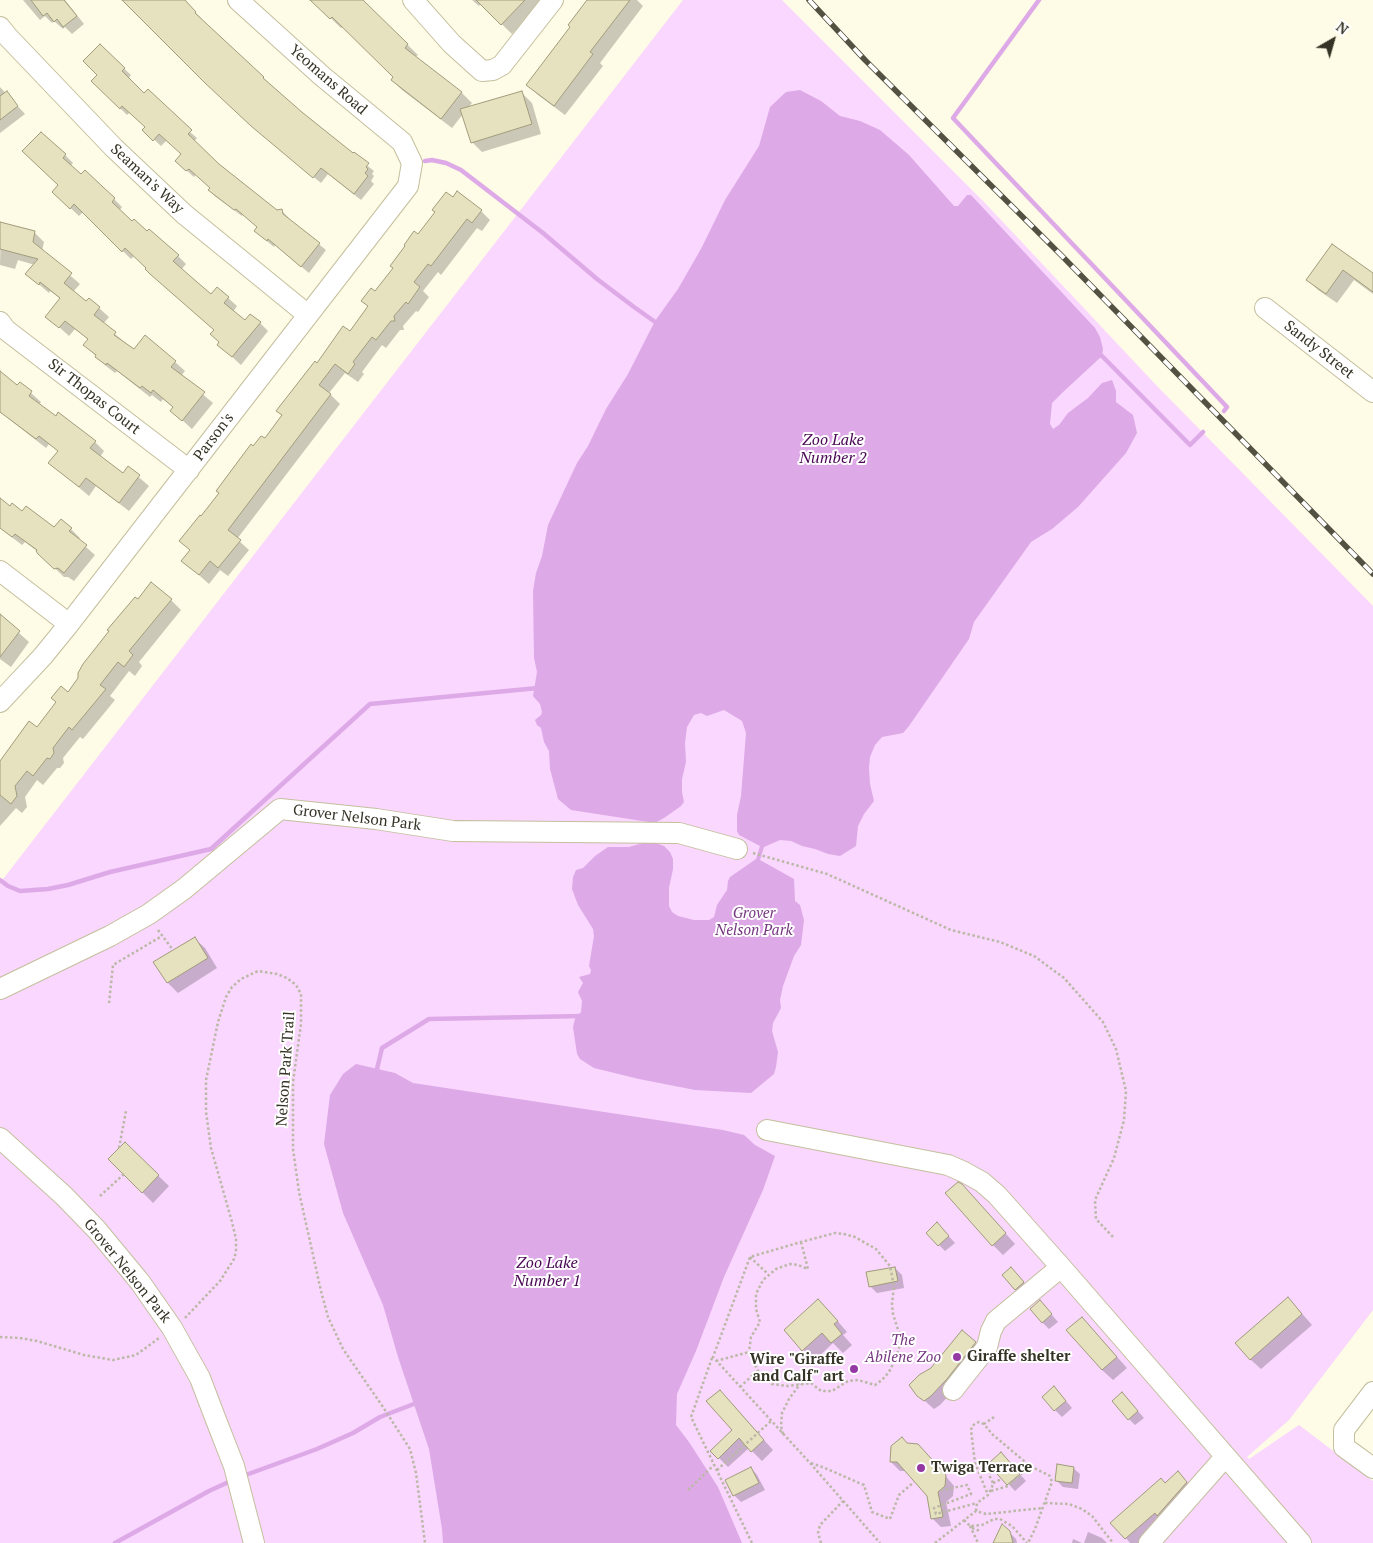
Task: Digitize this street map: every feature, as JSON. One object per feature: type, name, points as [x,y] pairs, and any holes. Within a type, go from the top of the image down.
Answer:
[{"type":"street","name":"Yeomans Road","points":[[238,0],[322,76],[402,142],[412,163]]},
{"type":"street","points":[[413,0],[452,44],[482,70],[493,70],[502,65],[552,0]]},
{"type":"street","name":"Seaman's Way","points":[[3,36],[114,148],[184,214],[308,315]]},
{"type":"street","name":"Parson's","points":[[0,702],[43,656],[69,624],[408,186],[412,163]]},
{"type":"street","name":"Sandy Street","points":[[1265,308],[1373,392]]},
{"type":"street","name":"Sir Thopas Court","points":[[0,322],[6,330],[189,470]]},
{"type":"street","points":[[0,571],[69,624]]},
{"type":"street","name":"Grover Nelson Park","points":[[0,989],[110,936],[149,914],[184,889],[280,810],[376,818],[453,830],[678,833],[741,850]]},
{"type":"street","points":[[767,1130],[948,1165],[982,1182],[997,1195],[1061,1267],[1301,1543]]},
{"type":"street","name":"Grover Nelson Park","points":[[0,1138],[64,1196],[97,1230],[140,1282],[172,1328],[200,1378],[234,1466],[254,1543]]},
{"type":"street","points":[[953,1390],[987,1347],[996,1321],[1061,1267]]},
{"type":"street","points":[[1373,1392],[1344,1430],[1344,1447],[1373,1468]]},
{"type":"street","points":[[1149,1543],[1225,1457]]},
{"type":"path","points":[[741,850],[827,874],[951,930],[1000,942],[1034,956],[1064,978],[1103,1022],[1116,1049],[1126,1091],[1124,1120],[1114,1158],[1095,1200],[1096,1219],[1114,1238]]},
{"type":"path","points":[[158,930],[172,950]]},
{"type":"path","points":[[109,1004],[114,965],[162,936]]},
{"type":"path","name":"Nelson Park Trail","points":[[0,1337],[37,1341],[84,1355],[112,1360],[136,1355],[144,1350],[191,1314],[209,1294],[229,1268],[236,1252],[236,1239],[232,1222],[210,1148],[206,1112],[206,1080],[221,1009],[232,987],[241,979],[258,971],[277,974],[287,978],[296,985],[301,994],[301,1024],[293,1082],[292,1130],[299,1192],[321,1291],[328,1318],[343,1349],[384,1407],[410,1449],[416,1473],[425,1543]]},
{"type":"path","points":[[120,1148],[126,1111]]},
{"type":"path","points":[[100,1196],[124,1174]]},
{"type":"path","points":[[750,1257],[801,1242],[835,1233],[855,1237],[876,1248],[890,1266],[894,1286],[892,1304],[900,1336],[900,1345],[889,1372],[875,1385],[858,1380],[848,1381],[832,1391],[821,1391],[811,1383],[781,1386],[772,1384],[758,1371],[749,1352],[751,1337],[760,1322],[756,1309],[758,1287],[768,1274],[776,1269],[790,1264],[808,1269],[801,1242]]},
{"type":"path","points":[[750,1257],[768,1274]]},
{"type":"path","points":[[750,1257],[691,1417],[752,1543]]},
{"type":"path","points":[[716,1361],[749,1352]]},
{"type":"path","points":[[713,1357],[880,1543]]},
{"type":"path","points":[[740,1387],[758,1371]]},
{"type":"path","points":[[784,1436],[781,1426],[782,1413],[789,1398],[800,1384]]},
{"type":"path","points":[[984,1424],[994,1418]]},
{"type":"path","points":[[717,1470],[771,1421]]},
{"type":"path","points":[[970,1526],[982,1525],[994,1519],[1000,1519],[1012,1526],[1028,1543],[1044,1508],[1052,1482],[1050,1476],[1030,1466],[992,1434],[984,1424],[979,1422],[972,1426],[971,1430],[975,1463],[988,1495]]},
{"type":"path","points":[[810,1463],[864,1485],[872,1512],[890,1519],[899,1495],[914,1482]]},
{"type":"path","points":[[688,1490],[714,1465]]},
{"type":"path","points":[[990,1491],[1008,1486],[1030,1466]]},
{"type":"path","points":[[941,1489],[968,1485],[971,1494],[934,1508],[936,1514],[977,1503],[988,1495],[990,1491],[993,1483],[990,1476],[992,1469]]},
{"type":"path","points":[[993,1483],[1002,1479]]},
{"type":"path","points":[[821,1543],[818,1533],[820,1525],[843,1501]]},
{"type":"path","points":[[935,1543],[976,1511],[977,1503]]},
{"type":"path","points":[[1045,1503],[1070,1504],[1082,1508],[1092,1516],[1113,1543]]},
{"type":"path","points":[[976,1511],[986,1514],[1044,1508]]},
{"type":"path","points":[[964,1520],[976,1535],[978,1543]]},
{"type":"path","points":[[970,1526],[980,1531]]},
{"type":"green space","name":"Grover Nelson Park","points":[[683,0],[782,0],[985,203],[1157,386],[1373,606],[1373,1310],[1289,1420],[1247,1457],[1249,1459],[1299,1425],[1373,1481],[1373,1543],[0,1543],[0,883]]},
{"type":"water","name":"Zoo Lake Number 2","points":[[800,90],[821,101],[840,116],[860,121],[880,130],[909,155],[954,206],[958,206],[967,195],[971,195],[1095,328],[1103,349],[1102,356],[1052,403],[1050,424],[1053,429],[1102,383],[1112,380],[1116,391],[1116,402],[1133,415],[1137,433],[1126,453],[1078,507],[1052,529],[1031,542],[974,622],[969,639],[909,726],[903,733],[882,737],[875,745],[870,757],[869,768],[874,801],[858,826],[856,846],[840,856],[828,854],[791,841],[780,840],[764,847],[760,860],[794,879],[795,901],[800,905],[804,920],[801,945],[794,956],[783,986],[780,1000],[781,1008],[773,1023],[772,1031],[778,1052],[776,1067],[774,1074],[751,1093],[695,1090],[594,1068],[580,1059],[577,1054],[573,1027],[575,1019],[581,1012],[582,1001],[578,992],[583,983],[579,977],[590,974],[589,966],[594,936],[593,929],[578,905],[572,889],[573,877],[576,870],[583,868],[608,847],[629,847],[646,842],[656,843],[664,846],[670,852],[673,859],[669,888],[669,906],[672,912],[678,916],[694,920],[709,920],[714,917],[717,905],[727,890],[730,877],[756,859],[760,846],[739,835],[737,831],[746,733],[742,721],[724,710],[707,716],[701,713],[694,715],[687,727],[685,743],[686,762],[682,779],[684,802],[655,823],[571,810],[558,799],[550,769],[549,751],[544,742],[541,728],[535,720],[542,712],[540,704],[533,696],[537,672],[534,658],[533,591],[548,525],[577,463],[588,446],[606,409],[628,374],[655,321],[678,289],[702,247],[725,200],[759,146],[770,107],[786,92]]},
{"type":"water","name":"Zoo Lake Number 1","points":[[356,1064],[395,1073],[413,1083],[723,1130],[744,1135],[755,1145],[775,1156],[763,1190],[724,1277],[696,1351],[677,1394],[676,1425],[718,1487],[742,1543],[443,1543],[429,1449],[398,1357],[383,1305],[343,1213],[324,1144],[330,1095],[343,1074]]},
{"type":"building","points":[[31,0],[64,0],[77,16],[63,27],[57,19],[54,22],[47,13],[43,16]]},
{"type":"building","points":[[122,0],[185,0],[195,13],[263,78],[303,113],[353,153],[369,163],[365,173],[368,176],[354,194],[321,168],[313,178],[251,126]]},
{"type":"building","points":[[310,0],[363,0],[408,44],[405,48],[462,92],[441,119],[391,80],[393,77],[332,17],[330,19]]},
{"type":"building","points":[[476,0],[525,0],[501,25]]},
{"type":"building","points":[[587,0],[630,0],[590,52],[593,54],[554,106],[526,85],[570,27],[568,25]]},
{"type":"building","points":[[100,44],[125,68],[122,71],[144,93],[148,89],[192,130],[188,134],[219,164],[277,210],[282,209],[283,214],[320,243],[301,267],[268,239],[267,241],[254,231],[257,227],[236,209],[234,210],[208,190],[210,188],[189,169],[186,171],[175,161],[181,154],[159,134],[153,141],[142,130],[145,127],[122,106],[120,109],[91,81],[97,75],[83,61]]},
{"type":"building","points":[[7,91],[18,106],[0,120],[0,96]]},
{"type":"building","points":[[522,91],[532,124],[471,143],[460,109]]},
{"type":"building","points":[[41,132],[66,154],[63,158],[81,174],[85,170],[115,198],[112,202],[132,221],[134,219],[147,231],[149,229],[179,255],[173,261],[197,282],[211,294],[217,287],[229,297],[224,303],[245,320],[250,314],[261,322],[232,357],[217,345],[219,342],[210,334],[214,330],[150,274],[125,248],[122,252],[74,204],[70,209],[52,192],[58,185],[22,151]]},
{"type":"building","points":[[457,191],[482,210],[472,223],[467,219],[431,266],[428,264],[414,282],[420,287],[408,304],[406,302],[394,316],[395,321],[391,321],[376,340],[372,337],[353,362],[355,364],[348,374],[335,364],[319,385],[331,394],[228,530],[241,540],[218,568],[210,561],[199,575],[181,561],[190,550],[179,541],[219,493],[216,491],[251,444],[253,446],[261,436],[265,438],[282,415],[276,411],[315,361],[317,363],[343,326],[350,331],[368,306],[361,301],[371,288],[375,291],[393,268],[390,266],[414,231],[418,234],[435,212],[432,210],[446,192],[453,197]]},
{"type":"building","points":[[0,222],[35,231],[33,242],[72,273],[64,283],[86,301],[89,298],[100,307],[94,315],[116,332],[114,335],[134,349],[145,335],[176,361],[171,367],[205,392],[182,421],[170,411],[173,407],[153,390],[151,393],[142,386],[140,388],[107,363],[106,365],[95,357],[96,355],[83,345],[88,339],[65,321],[59,328],[45,317],[60,298],[40,282],[39,285],[25,274],[38,259],[0,249]]},
{"type":"building","points":[[1332,244],[1373,273],[1373,292],[1343,270],[1326,294],[1306,280]]},
{"type":"building","points":[[0,371],[17,385],[20,382],[32,391],[29,396],[56,416],[58,412],[96,441],[90,448],[123,473],[128,466],[140,475],[119,503],[86,478],[79,487],[48,463],[58,451],[39,436],[36,439],[0,412]]},
{"type":"building","points":[[0,498],[10,506],[12,503],[22,511],[26,506],[54,527],[61,519],[72,528],[69,531],[87,545],[64,573],[58,568],[54,569],[38,554],[37,550],[15,534],[12,537],[0,528]]},
{"type":"building","points":[[151,582],[172,599],[129,651],[133,655],[124,667],[118,662],[100,685],[106,689],[72,730],[69,727],[53,748],[54,753],[50,759],[47,758],[33,776],[27,771],[15,786],[17,796],[11,804],[0,795],[0,761],[29,721],[37,727],[56,702],[51,698],[61,686],[68,692],[78,678],[78,673],[83,664],[109,631],[107,630],[135,597],[138,599]]},
{"type":"building","points":[[0,614],[20,631],[0,657]]},
{"type":"building","points":[[195,937],[208,958],[167,983],[153,962]]},
{"type":"building","points":[[125,1142],[159,1175],[142,1193],[108,1159]]},
{"type":"building","points":[[958,1182],[962,1184],[1006,1233],[992,1246],[945,1193]]},
{"type":"building","points":[[937,1222],[949,1236],[938,1246],[926,1233]]},
{"type":"building","points":[[895,1267],[898,1281],[869,1287],[866,1272]]},
{"type":"building","points":[[1011,1267],[1024,1282],[1015,1290],[1002,1275]]},
{"type":"building","points":[[1288,1297],[1302,1314],[1250,1360],[1235,1343]]},
{"type":"building","points":[[818,1299],[838,1321],[834,1324],[842,1334],[831,1343],[822,1333],[802,1351],[784,1330]]},
{"type":"building","points":[[1040,1300],[1052,1314],[1042,1323],[1030,1309]]},
{"type":"building","points":[[1082,1317],[1117,1357],[1102,1370],[1066,1330]]},
{"type":"building","points":[[962,1330],[976,1342],[947,1379],[924,1401],[917,1396],[909,1385],[919,1375],[931,1368]]},
{"type":"building","points":[[1054,1386],[1066,1401],[1054,1411],[1042,1397]]},
{"type":"building","points":[[720,1390],[764,1440],[751,1452],[739,1438],[718,1459],[710,1451],[732,1430],[706,1401]]},
{"type":"building","points":[[1122,1392],[1138,1411],[1128,1420],[1112,1401]]},
{"type":"building","name":"Twiga Terrace","points":[[902,1437],[907,1443],[918,1444],[946,1475],[945,1486],[938,1492],[943,1517],[931,1519],[927,1496],[897,1462],[890,1462],[891,1446]]},
{"type":"building","points":[[1001,1452],[1020,1474],[1007,1485],[988,1464]]},
{"type":"building","points":[[1057,1464],[1074,1467],[1072,1483],[1055,1481]]},
{"type":"building","points":[[751,1467],[759,1483],[733,1496],[725,1480]]},
{"type":"building","points":[[1178,1471],[1187,1482],[1157,1516],[1155,1513],[1125,1539],[1110,1523],[1161,1478],[1165,1483]]},
{"type":"building","points":[[1002,1524],[1010,1531],[1013,1543],[993,1543]]},
{"type":"waterway","points":[[1039,0],[953,118],[1227,407],[1224,411]]},
{"type":"waterway","points":[[425,161],[432,160],[446,163],[461,170],[543,233],[597,279],[658,324]]},
{"type":"waterway","points":[[1096,354],[1102,356],[1190,445],[1203,432]]},
{"type":"waterway","points":[[0,880],[20,891],[48,889],[110,872],[211,849],[370,704],[538,688]]},
{"type":"waterway","points":[[379,1074],[377,1069],[382,1048],[429,1019],[582,1016]]},
{"type":"waterway","points":[[243,1476],[317,1449],[353,1433],[380,1417],[419,1402]]},
{"type":"waterway","points":[[115,1543],[209,1491],[233,1480]]},
{"type":"railway","points":[[809,0],[865,60],[1063,257],[1373,574]]},
{"type":"place","name":"Giraffe shelter","points":[[957,1357]]},
{"type":"place","name":"Wire \"Giraffe and Calf\" art","points":[[854,1369]]},
{"type":"place","name":"Twiga Terrace","points":[[921,1468]]},
{"type":"park label","name":"The Abilene Zoo","points":[[903,1350]]}]
